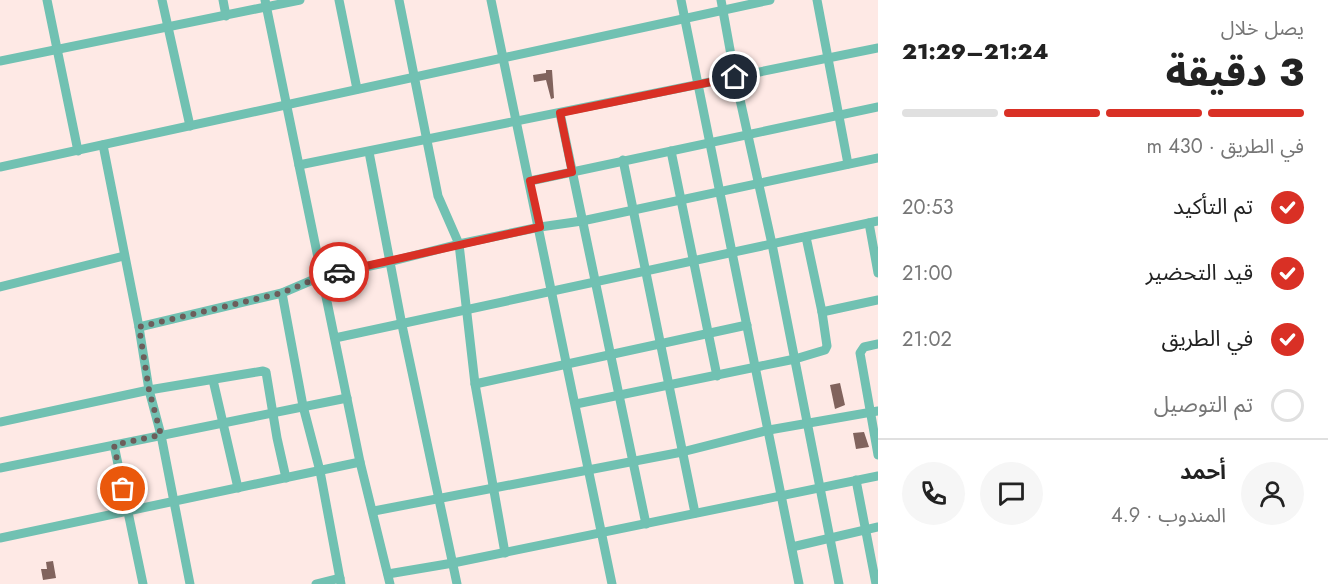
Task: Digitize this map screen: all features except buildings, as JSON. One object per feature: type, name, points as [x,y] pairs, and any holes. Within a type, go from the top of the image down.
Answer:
[{"type":"street","points":[[47,0],[78,150]]},
{"type":"street","points":[[162,0],[190,126]]},
{"type":"street","points":[[223,0],[226,16]]},
{"type":"street","points":[[0,61],[226,16],[266,3],[300,0]]},
{"type":"street","points":[[339,0],[357,89]]},
{"type":"street","points":[[399,0],[438,196],[459,244],[475,384],[505,553]]},
{"type":"street","points":[[491,0],[505,57],[612,584]]},
{"type":"street","points":[[681,0],[799,584]]},
{"type":"street","points":[[0,167],[684,18],[722,4],[770,0]]},
{"type":"street","points":[[817,0],[848,164]]},
{"type":"street","points":[[266,3],[360,462],[389,579],[453,563],[878,476]]},
{"type":"street","points":[[722,4],[839,584]]},
{"type":"street","points":[[299,165],[878,48]]},
{"type":"street","points":[[530,181],[878,107]]},
{"type":"street","points":[[560,113],[646,524]]},
{"type":"street","points":[[103,145],[149,390],[161,435],[190,584]]},
{"type":"street","points":[[671,151],[717,376]]},
{"type":"street","points":[[369,152],[389,262],[457,584]]},
{"type":"street","points":[[139,327],[282,293],[322,276],[459,244],[540,227],[582,221],[878,158]]},
{"type":"street","points":[[623,160],[695,513]]},
{"type":"street","points":[[335,338],[873,222],[878,273]]},
{"type":"street","points":[[576,404],[756,368],[825,350],[827,346],[822,312],[806,237]]},
{"type":"street","points":[[0,287],[124,256]]},
{"type":"street","points":[[282,293],[303,406],[320,471],[341,581],[316,584]]},
{"type":"street","points":[[822,312],[878,300]]},
{"type":"street","points":[[475,384],[747,325]]},
{"type":"street","points":[[878,344],[864,347],[860,353],[875,412],[878,455]]},
{"type":"street","points":[[0,422],[149,390],[261,371],[266,372],[286,478]]},
{"type":"street","points":[[213,380],[238,488]]},
{"type":"street","points":[[0,468],[347,398]]},
{"type":"street","points":[[374,512],[682,452],[769,430],[875,412]]},
{"type":"street","points":[[114,445],[143,584]]},
{"type":"street","points":[[0,538],[360,462]]},
{"type":"street","points":[[856,480],[876,584]]},
{"type":"street","points":[[792,547],[878,528]]},
{"type":"way so far","points":[[123,489],[114,445],[161,435],[149,390],[139,327],[282,293],[322,276],[339,272]]},
{"type":"route","points":[[339,272],[540,227],[530,181],[572,172],[560,113],[735,77]]}]
